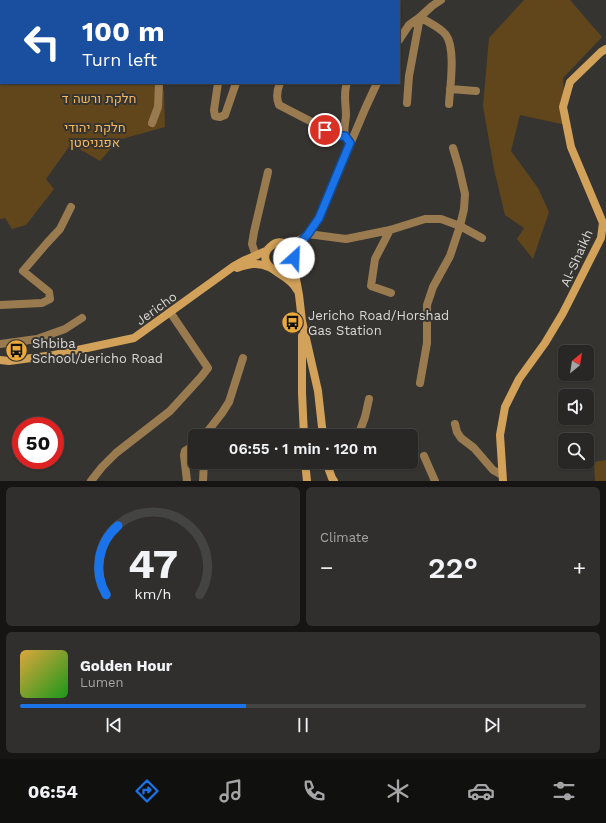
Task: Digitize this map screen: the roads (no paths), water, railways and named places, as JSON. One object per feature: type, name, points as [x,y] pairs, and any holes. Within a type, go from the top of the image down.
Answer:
[{"type":"main road","name":"Al-Shaikh","points":[[503,478],[500,435],[505,407],[519,379],[545,343],[563,313],[601,238],[603,223],[571,147],[563,107],[570,82],[606,49]]},
{"type":"main road","points":[[299,295],[295,286],[289,279],[269,267],[265,259],[265,255],[266,251],[272,244],[280,242],[285,243],[292,249],[294,254],[293,263],[299,295],[302,321],[318,391],[321,429]]},
{"type":"main road","name":"Jericho","points":[[0,360],[9,361],[54,355],[134,338],[224,273],[243,261],[266,251]]},
{"type":"main road","points":[[277,271],[286,270],[293,263]]},
{"type":"main road","name":"Jericho","points":[[224,273],[246,265],[263,264],[269,267]]},
{"type":"main road","points":[[302,321],[304,429]]},
{"type":"main road","points":[[306,469],[307,481]]},
{"type":"main road","points":[[331,469],[334,481]]},
{"type":"street","points":[[400,38],[409,25],[432,6],[442,0]]},
{"type":"street","points":[[420,17],[447,36],[451,52],[449,104]]},
{"type":"street","points":[[407,103],[420,17]]},
{"type":"street","points":[[152,123],[158,107],[159,84]]},
{"type":"street","points":[[218,84],[214,110],[215,116],[220,117],[225,114],[236,84]]},
{"type":"street","points":[[279,84],[277,100],[279,105],[337,136],[345,136]]},
{"type":"street","points":[[347,84],[344,100],[346,116],[344,133],[350,143]]},
{"type":"street","points":[[294,254],[319,218],[377,84]]},
{"type":"street","points":[[450,89],[476,91]]},
{"type":"street","points":[[420,383],[427,343],[427,305],[433,287],[450,256],[464,208],[465,194],[453,148]]},
{"type":"street","points":[[256,256],[252,244],[268,172]]},
{"type":"street","points":[[0,305],[42,303],[50,298],[49,292],[23,271],[60,229],[71,207]]},
{"type":"street","points":[[285,243],[300,240],[308,234],[346,239],[390,230],[425,219],[441,219],[460,226],[482,238]]},
{"type":"street","points":[[390,230],[375,258],[371,286],[391,293]]},
{"type":"street","points":[[91,481],[116,453],[170,411],[208,368],[170,312]]},
{"type":"street","points":[[0,344],[37,339],[65,329],[82,318]]},
{"type":"street","points":[[209,429],[229,402],[243,358]]},
{"type":"street","points":[[361,429],[369,399]]},
{"type":"street","points":[[455,424],[457,432],[461,438],[474,448],[493,470],[503,478]]},
{"type":"street","points":[[187,481],[184,455],[185,450],[188,450]]},
{"type":"street","points":[[424,456],[435,481]]},
{"type":"street","points":[[203,481],[204,469]]},
{"type":"place","name":"Jericho Road/Horshad Gas Station","points":[[293,322]]},
{"type":"place","name":"Shbiba School/Jericho Road","points":[[16,350]]},
{"type":"park label","name":"חלקת ורשה ד","points":[[99,98]]},
{"type":"park label","name":"חלקת יהודי אפגניסטן","points":[[95,134]]}]
